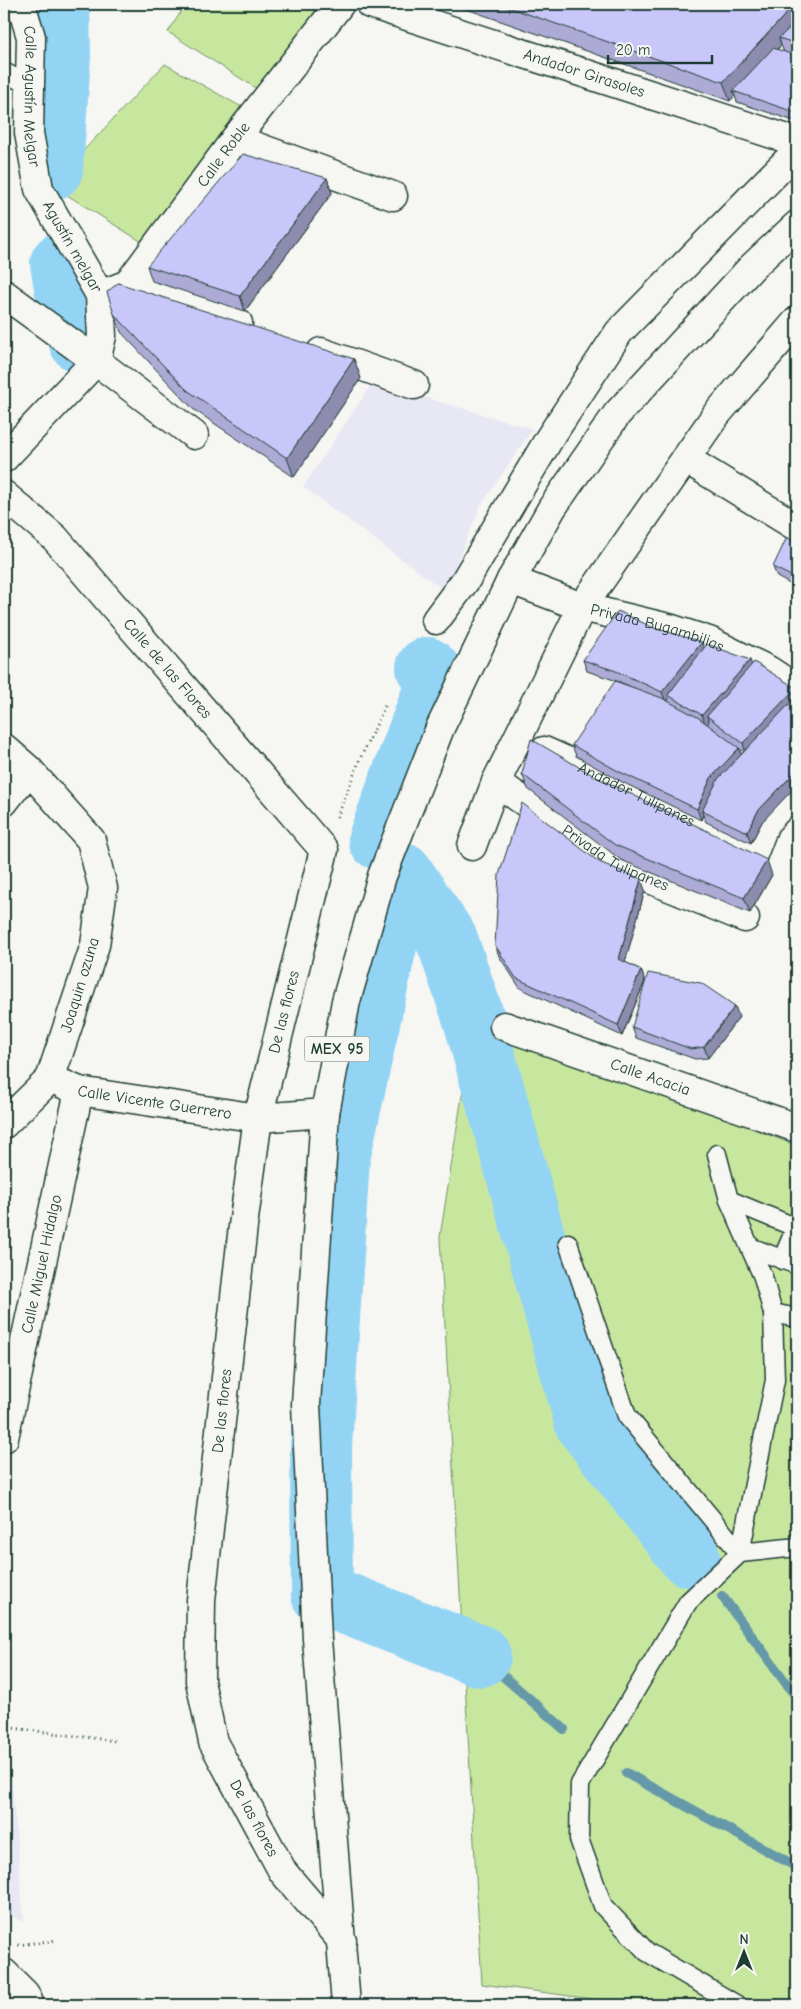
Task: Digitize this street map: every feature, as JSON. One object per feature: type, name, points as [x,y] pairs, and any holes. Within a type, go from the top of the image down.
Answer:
[{"type":"main road","name":"Calle Agustín Melgar","points":[[21,4],[30,37],[29,133],[39,189]]},
{"type":"main road","name":"Calle Roble","points":[[128,284],[235,139],[340,4]]},
{"type":"main road","name":"Andador Girasoles","points":[[370,4],[797,142]]},
{"type":"main road","points":[[235,139],[393,196]]},
{"type":"main road","points":[[436,620],[465,581],[549,439],[619,332],[797,151]]},
{"type":"main road","name":"Agustín melgar","points":[[39,189],[100,295],[102,336],[96,361]]},
{"type":"main road","name":"MEX 95","points":[[346,2005],[317,1639],[306,1404],[326,1113],[346,1001],[382,876],[440,728],[512,580],[552,508],[617,414],[752,266],[797,225]]},
{"type":"main road","points":[[100,295],[128,284],[257,330]]},
{"type":"main road","points":[[4,294],[194,435]]},
{"type":"main road","points":[[472,846],[496,782],[582,607],[716,415],[797,321]]},
{"type":"main road","points":[[294,343],[414,385]]},
{"type":"main road","points":[[4,458],[96,361]]},
{"type":"main road","points":[[686,459],[797,527]]},
{"type":"main road","name":"Calle de las Flores","points":[[5,500],[55,538],[324,850]]},
{"type":"main road","name":"Privada Bugambilias","points":[[512,580],[582,607],[669,628],[709,641],[768,670],[797,689]]},
{"type":"main road","name":"Andador Tulipanes","points":[[517,740],[603,777],[754,852],[765,823],[797,789]]},
{"type":"main road","points":[[4,748],[29,770],[4,802]]},
{"type":"main road","name":"Joaquin ozuna","points":[[29,770],[91,840],[103,888],[96,945],[50,1079]]},
{"type":"main road","name":"Privada Tulipanes","points":[[496,782],[618,866],[745,918]]},
{"type":"main road","name":"De las flores","points":[[324,850],[258,1118],[243,1226],[200,1600],[200,1681],[213,1742],[282,1872],[342,1941]]},
{"type":"main road","name":"Calle Acacia","points":[[504,1026],[797,1128]]},
{"type":"main road","points":[[4,1124],[50,1079]]},
{"type":"main road","name":"Calle Vicente Guerrero","points":[[50,1079],[80,1091],[258,1118],[326,1113]]},
{"type":"main road","name":"Calle Miguel Hidalgo","points":[[4,1438],[80,1091]]},
{"type":"main road","points":[[4,1974],[25,1994],[30,2005]]},
{"type":"lane","points":[[4,72],[28,85]]},
{"type":"lane","points":[[717,1154],[729,1200],[763,1277],[773,1313],[775,1380],[740,1553],[688,1602],[580,1784],[579,1838],[603,1906],[647,1952],[737,2005]]},
{"type":"lane","points":[[729,1200],[797,1227],[790,1263],[750,1247]]},
{"type":"lane","points":[[568,1244],[627,1416],[740,1553]]},
{"type":"lane","points":[[773,1313],[797,1318]]},
{"type":"lane","points":[[740,1553],[797,1547]]},
{"type":"path","points":[[324,850],[356,768],[386,704]]},
{"type":"path","points":[[4,1727],[116,1741]]},
{"type":"path","points":[[13,1946],[57,1940]]},
{"type":"shaded area","points":[[373,382],[533,429],[480,507],[445,591],[303,487]]},
{"type":"shaded area","points":[[4,1688],[24,1922],[4,1912]]},
{"type":"green space","points":[[186,4],[326,4],[265,94],[168,32]]},
{"type":"green space","points":[[165,64],[247,110],[142,242],[51,185]]},
{"type":"green space","points":[[474,1019],[797,1146],[797,2005],[636,2005],[482,1984],[440,1237]]},
{"type":"building","points":[[499,4],[795,4],[723,82]]},
{"type":"building","points":[[797,21],[797,44],[779,38]]},
{"type":"building","points":[[773,48],[797,56],[797,113],[733,91]]},
{"type":"building","points":[[243,154],[327,178],[240,296],[147,266]]},
{"type":"building","points":[[118,283],[354,359],[287,458],[187,390],[114,314],[107,292]]},
{"type":"building","points":[[787,537],[797,543],[797,579],[773,567]]},
{"type":"building","points":[[618,611],[654,628],[702,642],[662,692],[616,671],[583,660]]},
{"type":"building","points":[[707,644],[750,660],[702,715],[668,695]]},
{"type":"building","points":[[754,662],[796,688],[743,743],[707,716]]},
{"type":"building","points":[[615,681],[662,698],[699,718],[739,748],[711,778],[697,809],[618,771],[572,745]]},
{"type":"building","points":[[797,696],[797,770],[758,811],[747,832],[702,811],[718,779]]},
{"type":"building","points":[[531,739],[596,777],[767,860],[744,898],[615,845],[522,774]]},
{"type":"building","points":[[522,803],[599,862],[641,879],[619,959],[641,970],[618,1025],[516,978],[495,945],[499,875]]},
{"type":"building","points":[[648,973],[701,983],[735,1006],[704,1047],[691,1049],[632,1027]]},
{"type":"waterway","points":[[52,169],[60,56],[59,4]]},
{"type":"waterway","points":[[61,263],[65,287],[80,342]]},
{"type":"waterway","points":[[379,839],[438,680],[427,668]]},
{"type":"waterway","points":[[402,873],[339,1158],[321,1447],[322,1594],[480,1656]]},
{"type":"waterway","points":[[402,873],[447,940],[474,1019],[586,1424],[689,1556]]},
{"type":"waterway","points":[[722,1596],[797,1698]]},
{"type":"waterway","points":[[480,1656],[564,1729]]},
{"type":"waterway","points":[[626,1773],[797,1867]]}]
